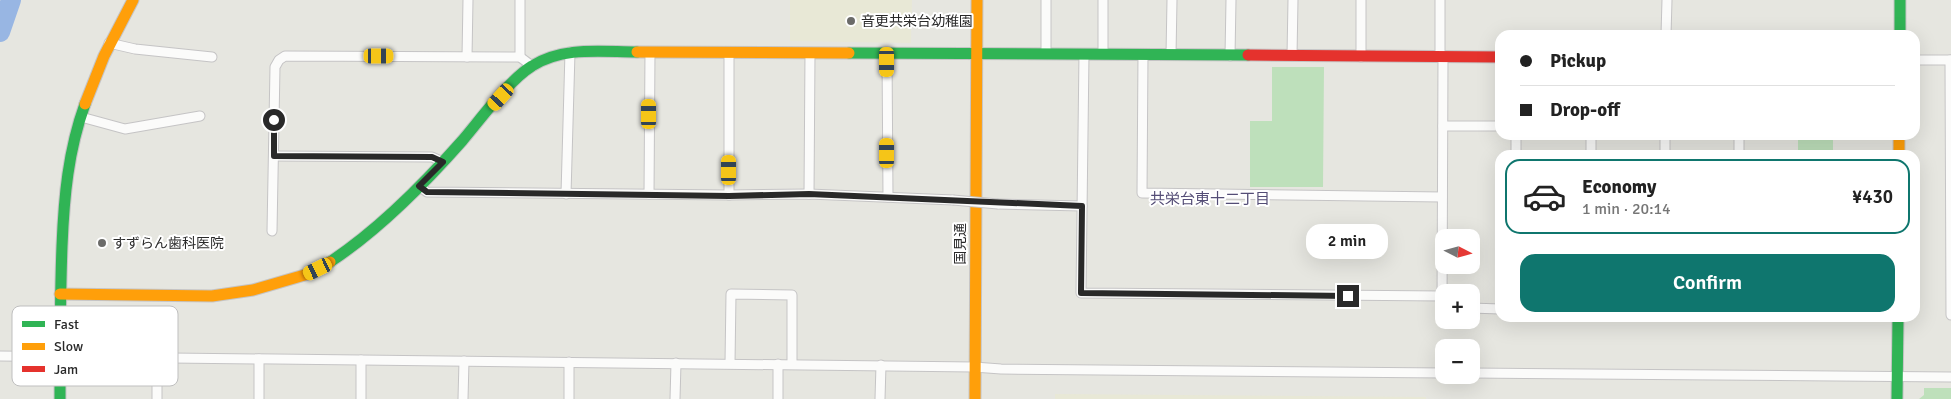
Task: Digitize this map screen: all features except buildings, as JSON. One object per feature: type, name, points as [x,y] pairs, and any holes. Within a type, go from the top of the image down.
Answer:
[{"type":"street","points":[[60,306],[63,204],[70,156],[81,117],[109,44],[133,0]]},
{"type":"street","points":[[467,56],[468,0]]},
{"type":"street","points":[[520,0],[520,57]]},
{"type":"street","name":"国見通","points":[[975,399],[977,0]]},
{"type":"street","points":[[1046,0],[1046,54]]},
{"type":"street","points":[[1103,0],[1103,54]]},
{"type":"street","points":[[1171,55],[1172,0]]},
{"type":"street","points":[[1230,56],[1231,0]]},
{"type":"street","points":[[1292,56],[1293,0]]},
{"type":"street","points":[[1361,57],[1362,0]]},
{"type":"street","points":[[1440,0],[1443,126],[1442,284]]},
{"type":"street","points":[[1666,30],[1667,0]]},
{"type":"street","points":[[1900,0],[1900,30]]},
{"type":"street","points":[[109,44],[135,49],[212,57]]},
{"type":"street","points":[[60,294],[212,296],[253,290],[289,280],[328,264],[348,250],[419,186],[532,66],[570,52],[1495,57]]},
{"type":"street","points":[[566,194],[570,52]]},
{"type":"street","points":[[649,194],[650,52]]},
{"type":"street","points":[[729,53],[729,196]]},
{"type":"street","points":[[887,53],[888,197]]},
{"type":"street","points":[[809,194],[810,54]]},
{"type":"street","points":[[1084,54],[1081,293],[1435,296]]},
{"type":"street","points":[[1143,55],[1142,193],[1442,197]]},
{"type":"street","points":[[272,231],[275,67],[279,60],[285,56],[520,57],[532,66]]},
{"type":"street","points":[[1920,60],[1950,60],[1951,315]]},
{"type":"street","points":[[81,117],[126,128],[200,116]]},
{"type":"street","points":[[1443,126],[1495,126]]},
{"type":"street","points":[[274,156],[432,157],[443,162]]},
{"type":"street","points":[[419,186],[427,192],[729,196],[809,194],[954,200],[998,204],[1082,206]]},
{"type":"street","points":[[730,364],[731,294],[792,295],[792,364]]},
{"type":"street","points":[[1480,308],[1495,308]]},
{"type":"street","points":[[1897,399],[1898,322]]},
{"type":"street","points":[[178,358],[974,366],[1001,370],[1435,373]]},
{"type":"street","points":[[259,359],[259,399]]},
{"type":"street","points":[[361,360],[361,399]]},
{"type":"street","points":[[463,399],[464,361]]},
{"type":"street","points":[[569,362],[569,399]]},
{"type":"street","points":[[676,363],[676,399]]},
{"type":"street","points":[[778,364],[778,399]]},
{"type":"street","points":[[880,399],[881,365]]},
{"type":"street","points":[[1480,373],[1951,377]]},
{"type":"street","points":[[60,386],[60,399]]},
{"type":"street","points":[[157,386],[157,399]]},
{"type":"shaded area","name":"音更共栄台幼稚園","points":[[790,0],[912,0],[911,43],[790,41]]},
{"type":"shaded area","points":[[1055,394],[1426,397],[1426,399],[1055,399]]},
{"type":"green space","points":[[1272,67],[1324,67],[1323,187],[1250,187],[1250,121],[1272,121]]},
{"type":"green space","points":[[1798,140],[1833,140],[1833,150],[1798,150]]},
{"type":"green space","points":[[1924,388],[1951,388],[1951,399],[1919,399],[1924,395]]},
{"type":"waterway","points":[[0,32],[11,0]]},
{"type":"traffic: fast","points":[[1900,0],[1900,30]]},
{"type":"traffic: fast","points":[[330,262],[365,236],[416,190],[462,141],[504,90],[523,72],[557,55],[597,51],[637,52]]},
{"type":"traffic: fast","points":[[849,53],[1248,55]]},
{"type":"traffic: fast","points":[[61,306],[62,246],[68,174],[79,122],[85,104]]},
{"type":"traffic: fast","points":[[1897,399],[1898,322]]},
{"type":"traffic: fast","points":[[60,386],[60,399]]},
{"type":"traffic: slow","points":[[85,104],[104,56],[133,0]]},
{"type":"traffic: slow","points":[[975,399],[977,0]]},
{"type":"traffic: slow","points":[[637,52],[849,53]]},
{"type":"traffic: slow","points":[[1899,140],[1899,150]]},
{"type":"traffic: slow","points":[[60,294],[212,296],[253,290],[308,274],[330,262]]},
{"type":"traffic: jam","points":[[1248,55],[1495,57]]},
{"type":"place","name":"音更共栄台幼稚園","points":[[851,21]]},
{"type":"place","name":"すずらん歯科医院","points":[[102,243]]},
{"type":"district","name":"共栄台東十二丁目","points":[[1210,199]]},
{"type":"route","points":[[274,120],[274,156],[432,157],[443,162],[419,186],[427,192],[729,196],[809,194],[954,200],[998,204],[1082,206],[1081,293],[1348,296]]}]
